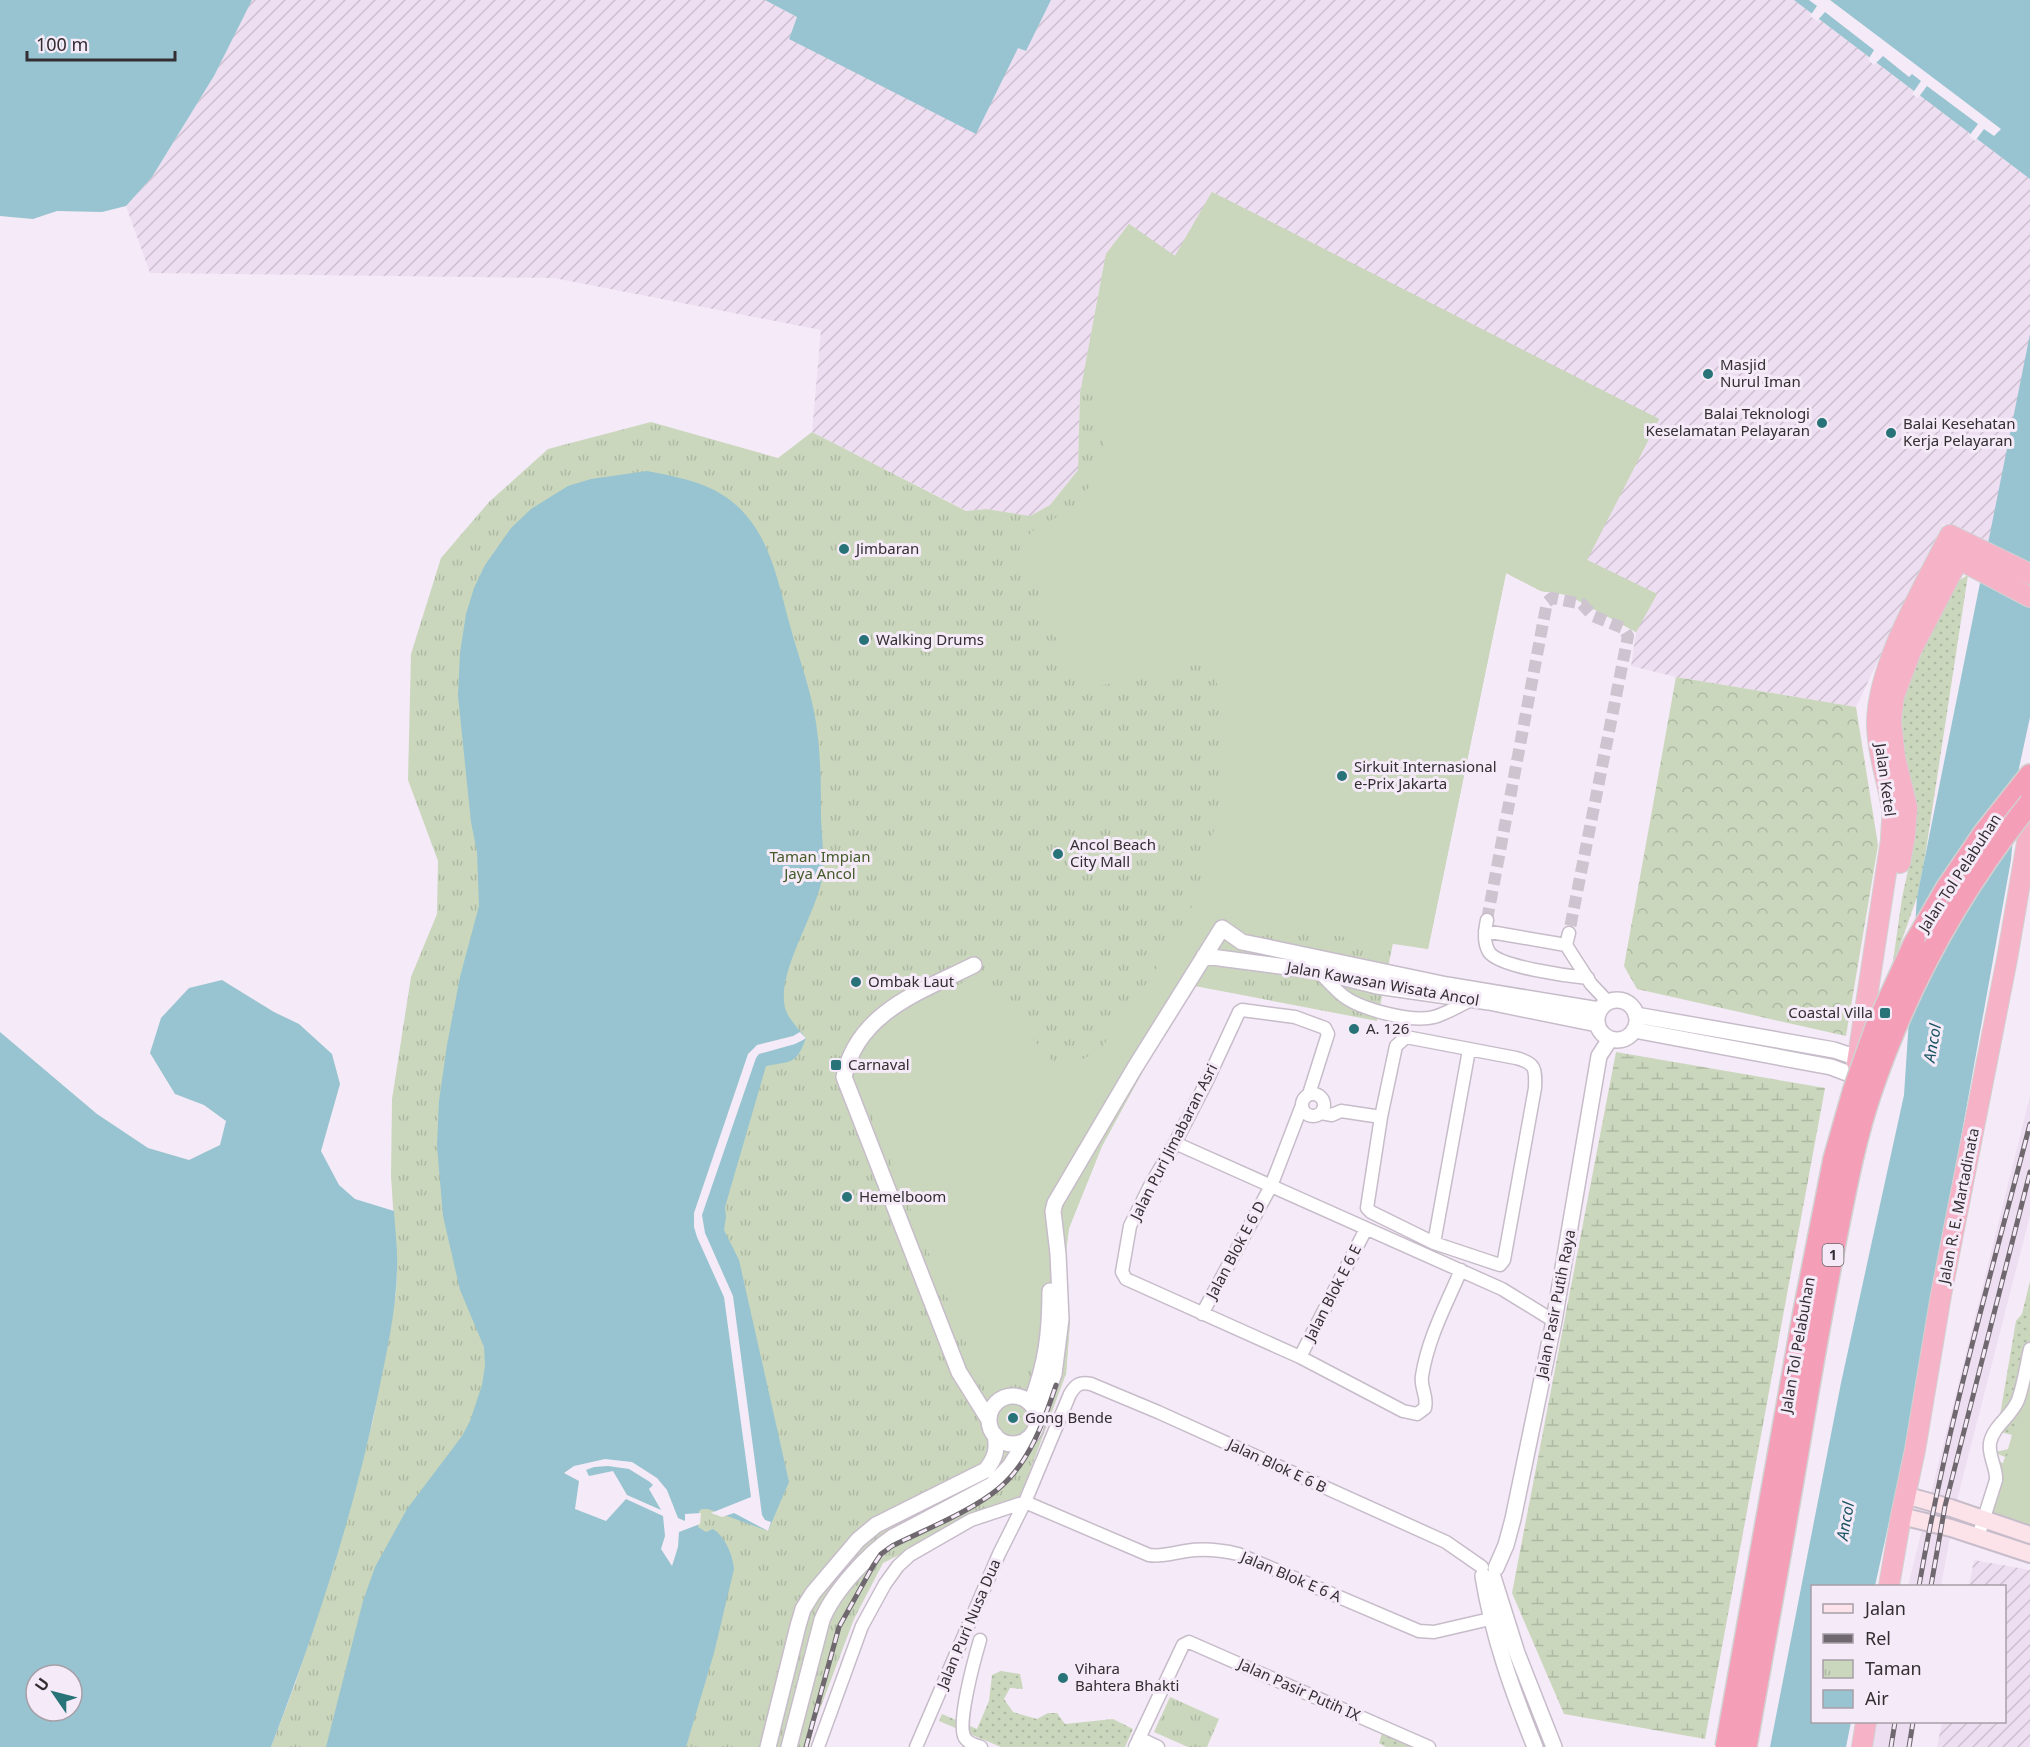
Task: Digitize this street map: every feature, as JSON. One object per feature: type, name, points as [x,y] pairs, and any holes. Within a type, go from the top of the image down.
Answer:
[{"type":"highway","name":"Jalan Ketel","points":[[1861,1066],[1905,836],[1907,807],[1895,758],[1891,722],[1896,669],[1911,651],[1956,551],[2030,574]]},
{"type":"highway","name":"Jalan Ketel","points":[[1984,561],[2030,597]]},
{"type":"highway","name":"Jalan Tol Pelabuhan","points":[[1728,1747],[1804,1311],[1834,1159],[1854,1089],[1876,1027],[1914,944],[1946,889],[1984,832],[2030,776]]},
{"type":"highway","name":"Jalan Tol Pelabuhan","points":[[1748,1747],[1821,1312],[1846,1187],[1871,1093],[1914,985],[1939,936],[1965,891],[2006,832],[2030,803]]},
{"type":"highway","name":"Jalan R. E. Martadinata","points":[[1889,1585],[1941,1295],[2007,959],[2030,825]]},
{"type":"highway","points":[[1728,1747],[1788,1419],[1861,1066]]},
{"type":"highway","points":[[1748,1747],[1838,1246],[1861,1066]]},
{"type":"highway","points":[[1862,1747],[1866,1723]]},
{"type":"main road","points":[[1905,1495],[2030,1534]]},
{"type":"main road","points":[[1901,1516],[2030,1554]]},
{"type":"main road","points":[[2004,1546],[2000,1538],[2007,1527]]},
{"type":"street","points":[[1588,978],[1559,974],[1496,959],[1486,945],[1486,925],[1567,939],[1588,978],[1601,1012],[1602,1033],[1610,1039],[1624,1039],[1635,1023]]},
{"type":"street","name":"Jalan Kawasan Wisata Ancol","points":[[1222,928],[1242,942],[1447,985],[1601,1012],[1473,999],[1377,986],[1317,971],[1204,956],[1222,928]]},
{"type":"street","points":[[1266,964],[1271,948]]},
{"type":"street","points":[[789,1747],[822,1620],[829,1604],[880,1545],[992,1485],[1010,1466],[1036,1427],[1054,1374],[1061,1318],[1053,1211],[1055,1203],[1204,956]]},
{"type":"street","points":[[768,1747],[800,1617],[813,1593],[858,1540],[876,1525],[986,1470],[994,1460],[997,1447],[991,1428],[991,1413],[959,1372],[844,1077],[847,1060],[855,1043],[882,1014],[905,999],[976,968]]},
{"type":"street","points":[[1317,971],[1341,994],[1358,1004],[1405,1016],[1433,1018],[1473,999]]},
{"type":"street","points":[[1601,1012],[1616,1000],[1623,1001],[1629,1004],[1635,1023]]},
{"type":"street","name":"Jalan Puri Jimabaran Asri","points":[[1309,1094],[1328,1034],[1323,1026],[1295,1017],[1242,1010],[1239,1012],[1206,1083],[1130,1226],[1122,1272],[1129,1282],[1300,1357],[1403,1411],[1417,1414],[1425,1408],[1426,1397],[1421,1386],[1430,1342],[1461,1270]]},
{"type":"street","points":[[1635,1023],[1831,1067],[1861,1066]]},
{"type":"street","points":[[1406,1037],[1528,1062],[1533,1066],[1536,1075],[1535,1088],[1504,1260],[1498,1266],[1434,1244],[1367,1208],[1382,1117],[1396,1046],[1406,1037]]},
{"type":"street","name":"Jalan Pasir Putih Raya","points":[[1489,1572],[1506,1545],[1513,1519],[1554,1321],[1599,1056],[1610,1039]]},
{"type":"street","points":[[1434,1244],[1469,1050]]},
{"type":"street","points":[[1322,1108],[1317,1116],[1307,1116],[1301,1108],[1302,1100],[1309,1094],[1319,1096],[1322,1108],[1332,1115],[1341,1111],[1382,1117]]},
{"type":"street","name":"Jalan Blok E 6 D","points":[[1202,1314],[1270,1186],[1301,1108]]},
{"type":"street","points":[[1175,1143],[1502,1288],[1554,1321]]},
{"type":"street","points":[[1031,1403],[1043,1371],[1050,1327],[1051,1255],[1055,1226]]},
{"type":"street","name":"Jalan Blok E 6 E","points":[[1300,1357],[1366,1229]]},
{"type":"street","points":[[1978,1537],[1997,1473],[1990,1450],[1990,1441],[2018,1400],[2030,1349]]},
{"type":"street","name":"Jalan Blok E 6 B","points":[[1070,1394],[1074,1387],[1082,1383],[1091,1384],[1158,1412],[1446,1542],[1489,1572]]},
{"type":"street","name":"Jalan Puri Nusa Dua","points":[[916,1747],[1070,1394]]},
{"type":"street","points":[[991,1413],[1004,1398],[1014,1395],[1031,1403],[1037,1420]]},
{"type":"street","points":[[995,1436],[1010,1443],[1027,1439]]},
{"type":"street","points":[[818,1747],[862,1626],[885,1584],[898,1566],[910,1555],[971,1521],[1024,1502]]},
{"type":"street","name":"Jalan Blok E 6 A","points":[[1024,1502],[1149,1556],[1160,1557],[1188,1551],[1219,1549],[1238,1554],[1419,1631],[1434,1632],[1490,1619]]},
{"type":"street","points":[[1489,1572],[1490,1619],[1510,1685],[1535,1747]]},
{"type":"street","points":[[1489,1572],[1554,1747]]},
{"type":"street","points":[[980,1640],[971,1675],[962,1729],[965,1738],[981,1747]]},
{"type":"street","name":"Jalan Pasir Putih IX","points":[[1137,1743],[1183,1645],[1189,1642],[1429,1747]]},
{"type":"street","points":[[1510,1685],[1526,1676]]},
{"type":"street","points":[[776,1717],[795,1722]]},
{"type":"street","points":[[1137,1743],[1158,1747]]},
{"type":"shaded area","points":[[252,0],[765,0],[797,17],[789,39],[1019,48],[1026,51],[1051,0],[1794,0],[2030,179],[2030,336],[1988,550],[1943,524],[1856,707],[1676,677],[1631,666],[1636,632],[1568,595],[1227,200],[1213,192],[1175,256],[1106,254],[1080,393],[1078,470],[1050,505],[1030,516],[986,509],[967,511],[812,432],[821,330],[554,278],[150,273],[126,206],[152,177],[214,76]]},
{"type":"shaded area","points":[[2030,1096],[2030,1215],[1956,1504],[1941,1585],[1908,1585]]},
{"type":"shaded area","points":[[1974,1560],[2030,1570],[2030,1747],[1937,1747],[1942,1723],[2006,1723],[2006,1585],[1969,1585]]},
{"type":"shaded area","points":[[1872,1723],[1916,1723],[1912,1747],[1865,1747]]},
{"type":"green space","name":"Taman Impian Jaya Ancol","points":[[1212,192],[1659,419],[1587,560],[1657,594],[1636,632],[1568,595],[1541,591],[1506,573],[1428,949],[1393,943],[1377,1021],[1190,985],[1102,1146],[1069,1228],[1062,1281],[1070,1321],[1066,1374],[1021,1495],[883,1563],[854,1619],[815,1722],[809,1747],[271,1747],[295,1684],[336,1559],[373,1420],[396,1292],[397,1268],[391,1176],[392,1099],[411,977],[437,914],[438,861],[408,780],[411,654],[441,558],[489,502],[548,449],[651,422],[778,458],[812,432],[966,511],[986,509],[1030,516],[1050,505],[1078,470],[1080,393],[1106,254],[1129,224],[1175,256]]},
{"type":"green space","name":"Sirkuit Internasional e-Prix Jakarta","points":[[1212,192],[1659,419],[1587,560],[1657,594],[1636,632],[1568,595],[1541,591],[1506,573],[1428,949],[1264,925],[1240,994],[1190,985],[1102,1146],[1069,1228],[1062,1281],[1070,1321],[1066,1374],[1029,1370],[986,1391],[853,1070],[885,1021],[977,976],[1057,1066],[1072,1065],[1100,1050],[1181,933],[1204,877],[1218,810],[1223,743],[1216,673],[1208,666],[1196,665],[1090,688],[1086,674],[1072,674],[1065,666],[1040,589],[1024,573],[1017,560],[1021,541],[1037,528],[1070,510],[1089,487],[1104,457],[1103,420],[1085,368],[1106,254],[1129,224],[1175,256]]},
{"type":"green space","points":[[1968,575],[1924,863],[1917,897],[1892,968],[1910,861],[1897,718],[1913,663],[1953,584]]},
{"type":"green space","points":[[1676,677],[1856,707],[1878,845],[1846,1036],[1637,989],[1624,966]]},
{"type":"green space","points":[[1616,1052],[1825,1088],[1705,1739],[1564,1714],[1512,1593]]},
{"type":"green space","points":[[2030,1281],[2030,1343],[2017,1399],[1999,1421],[2016,1321],[2022,1314]]},
{"type":"green space","points":[[2030,1369],[2030,1525],[1992,1513]]},
{"type":"green space","points":[[2017,1408],[2022,1410],[2007,1474],[1998,1480],[1996,1461],[2003,1463],[2005,1457],[1998,1454],[1996,1459],[1996,1452],[2008,1449],[2012,1435],[2001,1432]]},
{"type":"green space","points":[[1001,1671],[1020,1674],[1023,1689],[1010,1688],[1004,1699],[1013,1712],[1037,1719],[1048,1713],[1057,1713],[1065,1724],[1113,1719],[1133,1729],[1125,1747],[1001,1747],[939,1721],[942,1714],[977,1729],[989,1701],[992,1675]]},
{"type":"green space","points":[[1170,1697],[1219,1719],[1207,1747],[1188,1747],[1154,1732]]},
{"type":"green space","points":[[1383,1730],[1427,1747],[1386,1747],[1379,1743]]},
{"type":"water","points":[[0,0],[252,0],[214,76],[152,177],[126,206],[102,212],[57,211],[33,219],[0,216]]},
{"type":"water","points":[[765,0],[1051,0],[1026,51],[1018,48],[976,134],[789,39],[797,17]]},
{"type":"water","points":[[1794,0],[2030,0],[2030,179]]},
{"type":"water","name":"Ancol","points":[[2030,334],[2030,717],[2019,768],[2011,860],[1905,1449],[1875,1585],[1811,1585],[1811,1723],[1851,1723],[1846,1747],[1770,1747],[1841,1383],[1904,1095],[1917,897]]},
{"type":"water","points":[[647,471],[687,480],[712,489],[735,504],[754,525],[768,551],[778,579],[808,685],[816,723],[819,747],[823,873],[814,906],[786,977],[784,993],[786,1012],[806,1038],[799,1053],[792,1060],[766,1066],[725,1207],[724,1230],[739,1260],[789,1482],[768,1531],[708,1509],[699,1511],[698,1527],[706,1532],[713,1529],[721,1536],[730,1552],[734,1569],[714,1653],[686,1747],[326,1747],[363,1601],[375,1567],[407,1509],[462,1436],[470,1421],[482,1385],[485,1366],[484,1347],[460,1290],[443,1216],[437,1146],[439,1101],[447,1045],[460,977],[479,906],[477,852],[471,822],[458,696],[460,653],[466,614],[474,588],[485,565],[511,528],[531,509],[568,486],[591,479]]},
{"type":"water","points":[[222,980],[274,1012],[299,1024],[332,1054],[340,1084],[321,1151],[339,1185],[355,1199],[394,1211],[397,1248],[396,1286],[393,1317],[378,1395],[357,1485],[332,1574],[271,1747],[0,1747],[0,1032],[97,1114],[148,1148],[189,1160],[220,1145],[226,1121],[204,1105],[175,1094],[150,1053],[161,1018],[189,988]]},
{"type":"pier","points":[[1809,0],[1830,0],[2001,129],[1994,136],[1984,129],[1975,141],[1969,136],[1978,124],[1927,86],[1918,98],[1912,94],[1921,81],[1912,74],[1909,77],[1883,56],[1874,65],[1868,60],[1874,50],[1825,12],[1817,21],[1810,16],[1817,6]]},
{"type":"pier","points":[[800,1032],[806,1038],[795,1044],[759,1054],[756,1058],[702,1215],[705,1233],[733,1296],[762,1515],[765,1520],[771,1522],[768,1531],[734,1513],[722,1517],[711,1513],[751,1497],[724,1297],[697,1237],[694,1213],[748,1054],[757,1045],[793,1036]]},
{"type":"pier","points":[[605,1459],[632,1462],[657,1478],[667,1490],[678,1518],[685,1521],[685,1514],[701,1513],[700,1524],[679,1532],[678,1547],[672,1566],[661,1549],[665,1536],[663,1516],[626,1499],[606,1521],[575,1509],[579,1481],[564,1473],[574,1466]],"holes":[[[608,1466],[629,1469],[653,1485],[649,1489],[661,1510],[627,1495],[613,1471],[589,1476],[586,1470]]]},
{"type":"tunnel","points":[[1487,920],[1547,602],[1552,598],[1582,604],[1593,616],[1623,628],[1628,636],[1569,933]]},
{"type":"railway","points":[[1919,1585],[1955,1412],[2030,1124]]},
{"type":"railway","points":[[1931,1585],[1945,1506],[2030,1172]]},
{"type":"railway","points":[[806,1747],[839,1627],[881,1554],[892,1546],[975,1505],[1009,1479],[1027,1455],[1056,1385]]},
{"type":"railway","points":[[1891,1747],[1895,1723]]},
{"type":"railway","points":[[1909,1747],[1913,1723]]},
{"type":"place","name":"Masjid Nurul Iman","points":[[1708,374]]},
{"type":"place","name":"Balai Teknologi Keselamatan Pelayaran","points":[[1822,423]]},
{"type":"place","name":"Balai Kesehatan Kerja Pelayaran","points":[[1891,433]]},
{"type":"place","name":"Jimbaran","points":[[844,549]]},
{"type":"place","name":"Walking Drums","points":[[864,640]]},
{"type":"place","name":"Sirkuit Internasional e-Prix Jakarta","points":[[1342,776]]},
{"type":"place","name":"Ancol Beach City Mall","points":[[1058,854]]},
{"type":"place","name":"Ombak Laut","points":[[856,982]]},
{"type":"place","name":"Coastal Villa","points":[[1885,1013]]},
{"type":"place","name":"A. 126","points":[[1354,1029]]},
{"type":"place","name":"Carnaval","points":[[836,1065]]},
{"type":"place","name":"Hemelboom","points":[[847,1197]]},
{"type":"place","name":"Gong Bende","points":[[1013,1418]]},
{"type":"place","name":"Vihara Bahtera Bhakti","points":[[1063,1678]]}]
